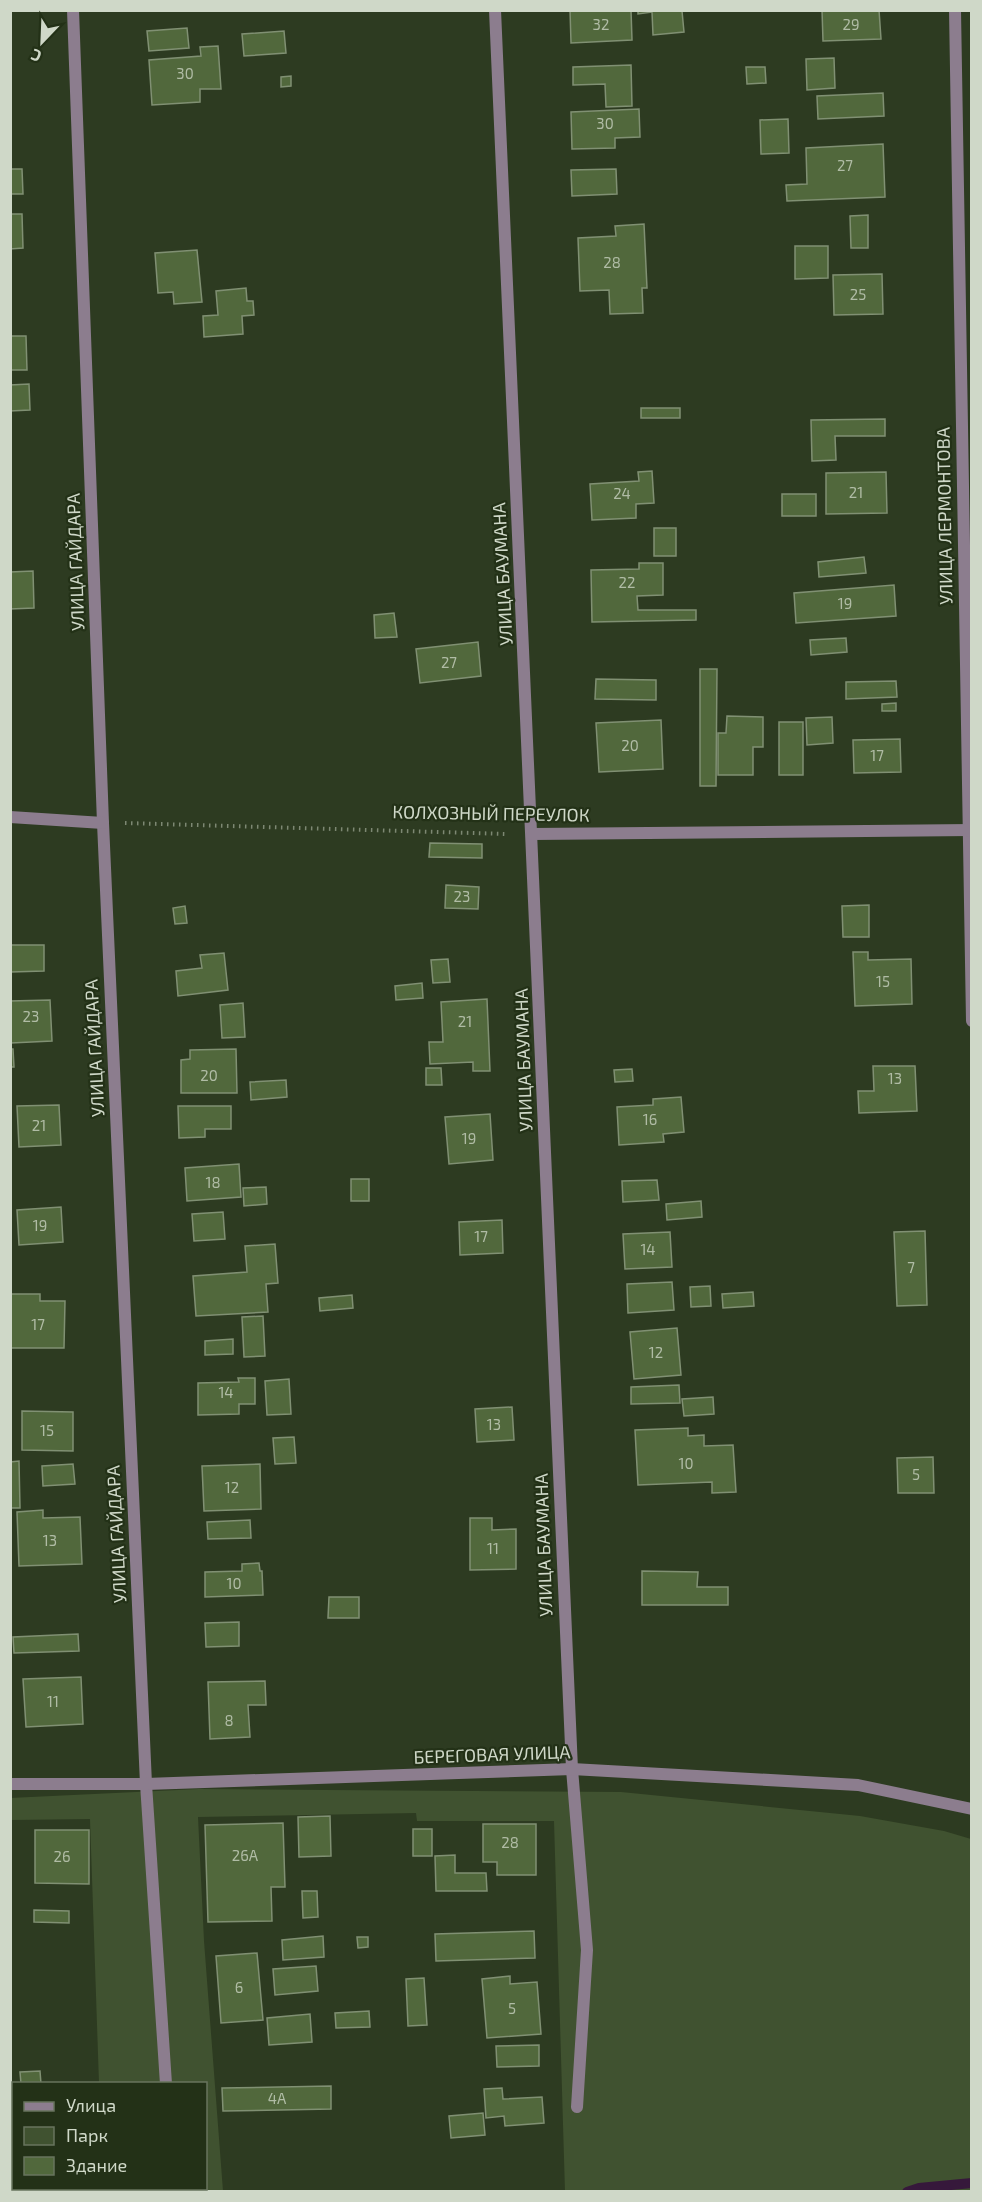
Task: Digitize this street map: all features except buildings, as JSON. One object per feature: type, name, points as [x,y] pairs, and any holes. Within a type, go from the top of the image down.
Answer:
[{"type":"street","name":"УЛИЦА ГАЙДАРА","points":[[73,10],[103,823],[146,1784],[166,2082]]},
{"type":"street","name":"УЛИЦА БАУМАНА","points":[[495,10],[572,1769],[587,1950],[577,2107]]},
{"type":"street","name":"УЛИЦА ЛЕРМОНТОВА","points":[[955,10],[972,1021]]},
{"type":"street","points":[[10,817],[103,823]]},
{"type":"street","name":"КОЛХОЗНЫЙ ПЕРЕУЛОК","points":[[532,834],[970,830]]},
{"type":"street","name":"БЕРЕГОВАЯ УЛИЦА","points":[[10,1784],[146,1784],[572,1769],[858,1785],[972,1809]]},
{"type":"path","name":"КОЛХОЗНЫЙ ПЕРЕУЛОК","points":[[103,823],[532,834]]},
{"type":"green space","points":[[199,1789],[621,1792],[860,1816],[944,1831],[971,1839],[971,2191],[565,2191],[554,1821],[417,1821],[416,1813],[198,1817],[204,1941],[223,2191],[103,2191],[207,2190],[207,2082],[99,2082],[90,1819],[11,1820],[10,1798]]},
{"type":"waterway","points":[[907,2192],[919,2188],[972,2183]]}]
